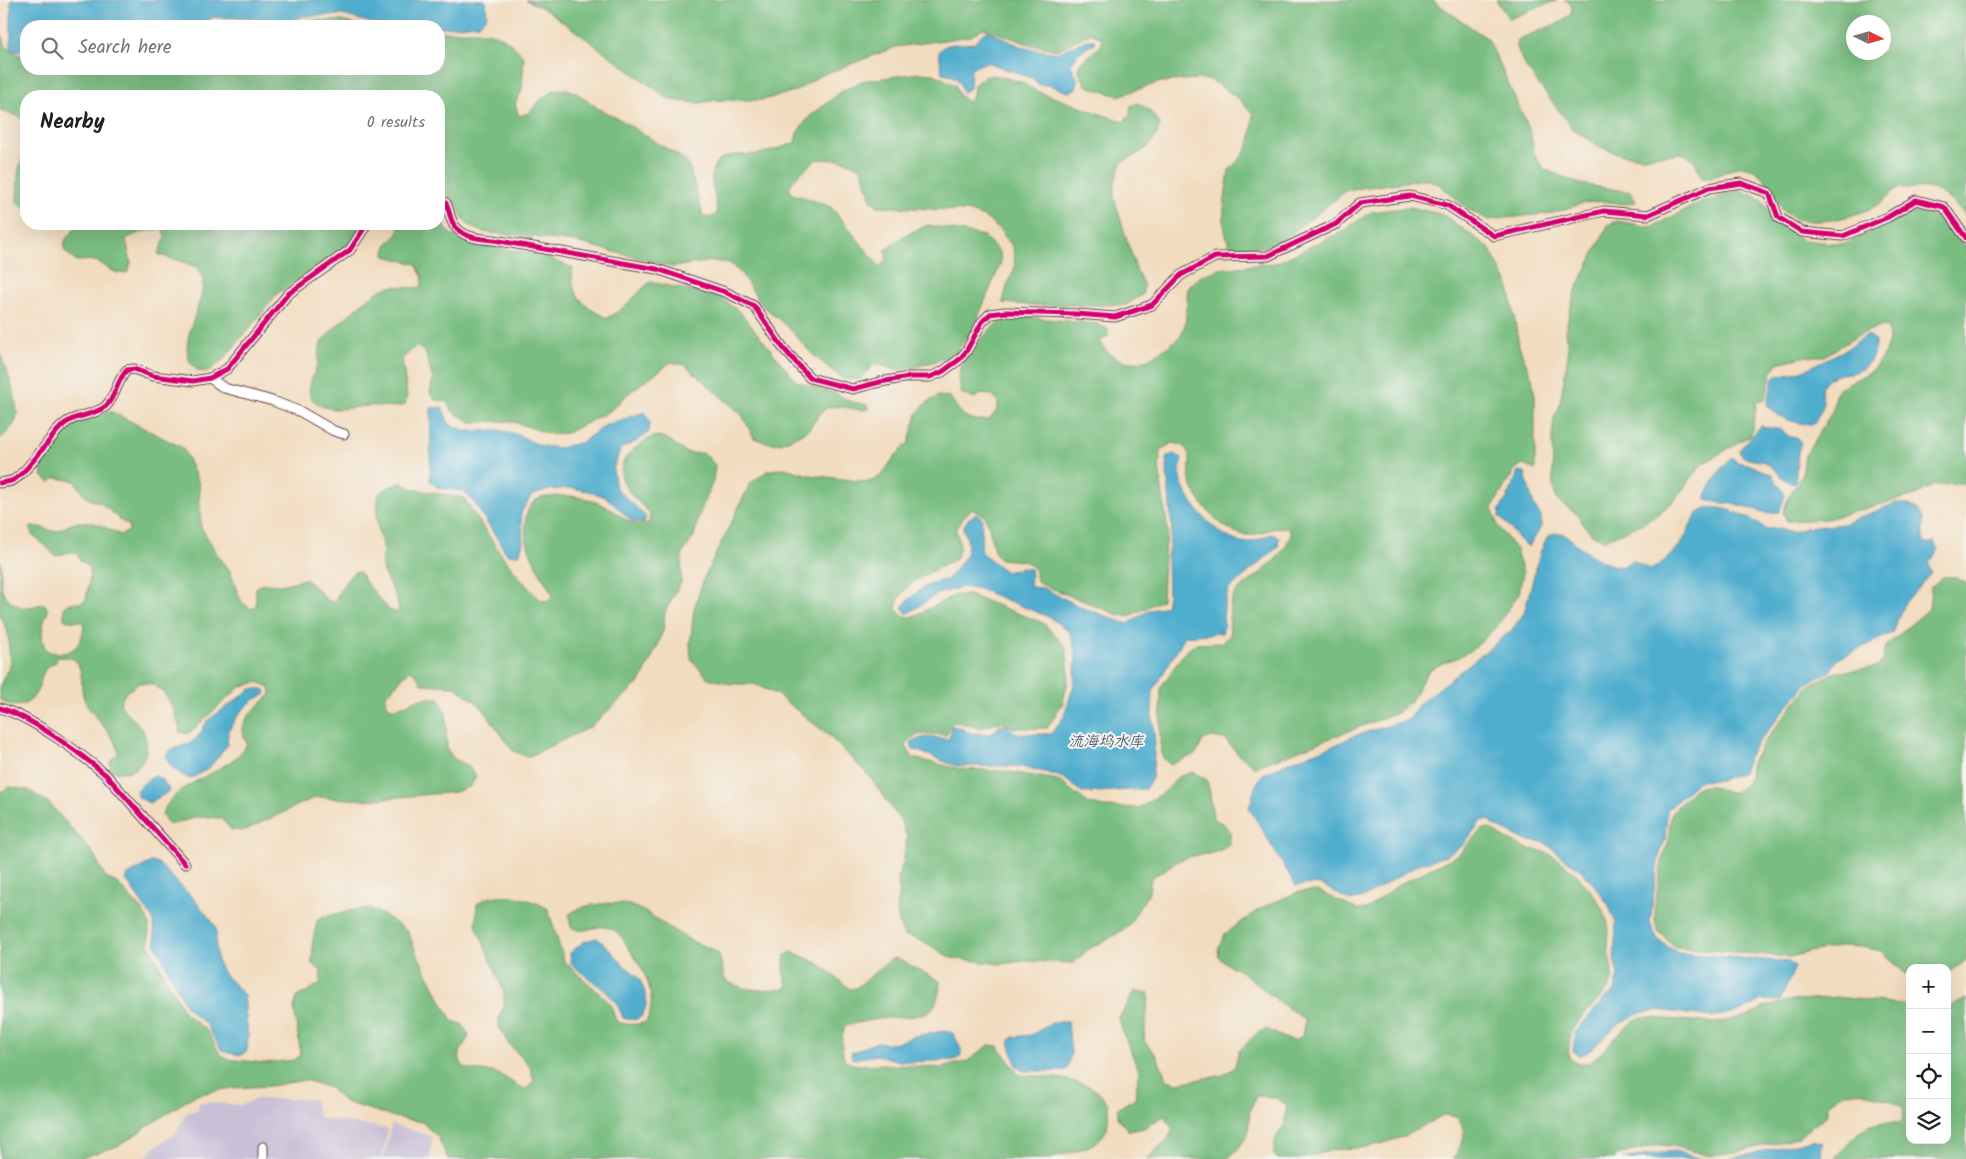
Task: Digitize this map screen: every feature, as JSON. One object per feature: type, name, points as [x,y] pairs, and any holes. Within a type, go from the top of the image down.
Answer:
[{"type":"street","points":[[445,202],[454,225],[465,235],[657,269],[725,292],[754,306],[784,349],[810,378],[845,389],[853,389],[902,378],[930,377],[942,372],[960,359],[982,322],[990,314],[1005,312],[1115,317],[1152,305],[1181,275],[1215,257],[1268,256],[1336,224],[1360,203],[1402,197],[1410,196],[1447,205],[1494,236],[1604,211],[1648,215],[1709,188],[1741,183],[1769,193],[1778,217],[1802,232],[1843,236],[1888,217],[1916,200],[1944,206],[1966,238]]},
{"type":"street","points":[[0,483],[14,480],[72,418],[98,411],[106,406],[127,370],[134,369],[152,376],[193,381],[210,378],[227,369],[288,294],[350,250],[363,230]]},
{"type":"street","points":[[210,378],[224,388],[273,401],[344,434]]},
{"type":"street","points":[[0,708],[27,720],[93,764],[106,775],[185,864]]},
{"type":"street","points":[[263,1147],[263,1159]]},
{"type":"shaded area","points":[[257,1099],[313,1099],[320,1118],[388,1129],[382,1159],[144,1159],[155,1147],[175,1134],[187,1112],[198,1111],[199,1102],[242,1105]]},
{"type":"shaded area","points":[[391,1124],[432,1137],[430,1159],[384,1159]]},
{"type":"green space","points":[[526,0],[1432,0],[1488,39],[1531,133],[1534,154],[1544,169],[1580,184],[1631,192],[1636,202],[1625,204],[1603,201],[1584,203],[1553,213],[1488,220],[1468,209],[1439,184],[1426,179],[1347,190],[1281,242],[1265,247],[1231,247],[1227,239],[1224,220],[1229,170],[1246,151],[1252,133],[1253,114],[1239,99],[1211,80],[1196,79],[1161,82],[1118,96],[1087,86],[1079,73],[1080,63],[1102,45],[1101,37],[1090,33],[1057,50],[1029,44],[983,28],[971,36],[896,47],[819,76],[798,90],[764,100],[717,100],[699,103],[670,100],[547,10]]},
{"type":"green space","points":[[1496,0],[1558,0],[1509,19]]},
{"type":"green space","points":[[1564,0],[1966,0],[1966,216],[1942,193],[1928,188],[1920,188],[1895,189],[1881,203],[1847,217],[1818,221],[1804,220],[1793,217],[1784,211],[1768,184],[1752,169],[1739,167],[1715,177],[1702,178],[1695,161],[1683,153],[1642,157],[1623,155],[1600,147],[1573,129],[1524,65],[1516,45],[1519,39],[1561,22],[1571,14],[1572,7],[1568,1]]},
{"type":"green space","points":[[445,32],[492,33],[510,43],[524,56],[522,90],[515,104],[519,116],[529,113],[541,99],[555,90],[567,89],[577,93],[599,109],[621,120],[685,160],[690,170],[703,216],[710,218],[717,214],[712,175],[718,161],[729,156],[763,153],[795,143],[797,133],[809,117],[842,91],[862,81],[919,73],[934,74],[955,85],[959,95],[968,102],[973,96],[974,85],[983,77],[994,75],[1021,82],[1036,91],[1123,122],[1130,114],[1131,106],[1138,103],[1149,110],[1160,124],[1150,145],[1121,163],[1115,181],[1114,198],[1136,269],[1144,286],[1142,295],[1126,305],[1027,305],[1003,303],[1007,286],[1015,267],[1013,247],[999,229],[984,217],[967,211],[877,206],[871,199],[861,168],[843,160],[817,159],[796,177],[789,187],[792,194],[831,207],[880,267],[887,259],[885,250],[905,235],[928,225],[984,236],[1000,253],[1001,263],[972,331],[953,356],[913,368],[895,370],[874,363],[861,379],[843,379],[813,355],[790,329],[761,304],[741,273],[729,263],[711,261],[672,267],[576,242],[484,232],[472,227],[467,223],[455,203],[445,195],[445,90],[20,90],[20,117],[0,110],[0,36],[3,36],[6,47],[20,55],[20,75],[445,75]]},
{"type":"green space","points":[[20,166],[20,204],[17,201]]},
{"type":"green space","points":[[1740,190],[1761,199],[1774,219],[1802,240],[1845,244],[1915,211],[1923,212],[1937,219],[1966,246],[1966,484],[1935,485],[1915,495],[1827,519],[1787,521],[1783,512],[1789,496],[1802,475],[1805,456],[1832,412],[1835,395],[1841,387],[1872,371],[1883,356],[1889,341],[1888,327],[1880,326],[1861,334],[1824,356],[1807,356],[1777,363],[1772,371],[1765,399],[1757,401],[1751,435],[1701,465],[1674,501],[1658,514],[1605,540],[1593,535],[1584,526],[1578,515],[1557,500],[1553,486],[1552,436],[1554,418],[1559,408],[1565,374],[1568,355],[1566,331],[1575,292],[1608,225],[1617,221],[1651,227],[1698,204]]},
{"type":"green space","points":[[1410,207],[1444,215],[1489,248],[1509,286],[1519,346],[1532,378],[1535,397],[1535,470],[1523,465],[1516,468],[1492,508],[1498,526],[1516,550],[1523,573],[1519,593],[1497,626],[1476,647],[1455,659],[1429,670],[1411,701],[1396,713],[1255,767],[1238,754],[1225,739],[1211,737],[1203,740],[1196,754],[1170,765],[1163,758],[1160,743],[1161,687],[1184,653],[1195,644],[1223,643],[1230,635],[1230,608],[1235,593],[1276,559],[1288,541],[1291,532],[1287,527],[1281,527],[1246,535],[1229,529],[1220,523],[1205,507],[1193,489],[1190,481],[1190,461],[1187,451],[1183,445],[1172,443],[1161,450],[1159,467],[1168,533],[1164,555],[1162,600],[1131,615],[1121,616],[1038,583],[1034,568],[1025,561],[1000,559],[994,551],[988,523],[984,515],[971,509],[956,530],[960,547],[955,559],[910,585],[899,600],[896,609],[903,616],[912,617],[956,595],[969,595],[1043,623],[1066,647],[1069,674],[1063,703],[1047,728],[1014,728],[995,722],[978,728],[953,722],[946,735],[923,734],[913,737],[906,746],[913,758],[959,769],[1003,771],[1058,780],[1088,803],[1103,807],[1139,808],[1167,790],[1178,777],[1193,772],[1207,780],[1213,819],[1224,824],[1230,832],[1230,844],[1212,853],[1182,859],[1151,877],[1149,892],[1129,925],[1117,934],[1089,949],[1073,963],[1025,961],[1000,964],[951,958],[928,944],[912,937],[904,936],[897,912],[899,896],[898,876],[903,863],[907,838],[902,823],[870,777],[826,733],[776,694],[754,684],[731,684],[708,678],[691,659],[690,644],[694,608],[704,578],[750,484],[767,471],[784,468],[809,475],[868,482],[881,476],[895,456],[909,442],[917,414],[924,405],[938,396],[950,397],[965,416],[975,420],[989,420],[998,409],[998,402],[991,395],[982,394],[973,398],[962,394],[959,373],[973,350],[1003,317],[1018,316],[1096,324],[1108,329],[1108,336],[1100,341],[1107,351],[1123,361],[1142,361],[1163,350],[1181,335],[1186,319],[1188,288],[1199,277],[1219,269],[1276,263],[1343,231],[1371,212]]},
{"type":"green space","points":[[445,227],[448,232],[462,241],[541,255],[573,268],[573,285],[580,299],[607,318],[625,306],[650,282],[718,296],[740,312],[796,381],[839,395],[852,402],[867,405],[869,409],[859,410],[840,406],[830,407],[821,412],[810,428],[805,431],[781,442],[767,442],[754,438],[742,415],[685,365],[671,362],[630,392],[610,411],[567,433],[550,434],[511,421],[471,422],[453,412],[446,401],[435,400],[430,393],[433,379],[425,352],[416,346],[402,359],[407,396],[405,405],[340,409],[321,406],[315,402],[309,391],[321,344],[331,331],[359,306],[383,289],[388,287],[421,287],[423,278],[416,264],[385,256],[386,245],[398,234],[398,230],[445,230]]},
{"type":"green space","points":[[74,230],[153,230],[126,239],[131,263],[128,272],[123,273],[115,272],[95,261],[75,261],[64,250],[65,240]]},
{"type":"green space","points":[[163,230],[358,231],[349,245],[278,293],[223,360],[208,372],[198,371],[191,363],[187,353],[189,334],[202,292],[203,281],[198,268],[158,254],[165,238]]},
{"type":"green space","points":[[0,354],[12,387],[17,414],[13,426],[0,439]]},
{"type":"green space","points":[[105,411],[112,412],[183,448],[199,484],[201,527],[222,562],[229,569],[241,601],[250,609],[256,607],[256,588],[262,584],[281,585],[305,579],[328,601],[335,602],[340,590],[348,579],[354,572],[360,572],[364,580],[389,610],[398,613],[397,602],[382,568],[382,547],[377,512],[379,494],[390,486],[401,483],[413,489],[464,498],[509,564],[540,600],[548,601],[553,596],[536,566],[525,533],[525,521],[528,510],[535,501],[545,497],[577,497],[605,506],[631,522],[637,524],[649,523],[650,513],[627,489],[621,472],[628,455],[638,446],[652,437],[662,437],[671,441],[685,452],[704,453],[715,465],[713,481],[698,518],[694,537],[682,554],[681,582],[665,612],[663,630],[658,645],[641,681],[590,727],[528,757],[513,751],[481,706],[455,686],[422,684],[415,673],[410,670],[386,695],[386,702],[390,708],[393,708],[420,699],[439,698],[446,713],[447,749],[454,759],[467,765],[476,776],[471,786],[456,792],[366,800],[316,797],[243,831],[231,830],[222,818],[198,817],[169,825],[162,815],[168,803],[190,785],[228,763],[247,744],[243,728],[245,722],[248,716],[271,694],[270,687],[257,682],[240,687],[188,734],[180,732],[171,704],[162,692],[151,684],[139,683],[126,692],[120,703],[142,729],[146,738],[147,748],[142,761],[136,768],[122,772],[110,770],[110,761],[118,754],[117,747],[109,733],[87,706],[82,690],[80,670],[74,659],[57,657],[56,662],[44,671],[34,697],[25,704],[16,706],[0,700],[0,685],[10,665],[8,633],[0,618],[0,561],[2,590],[11,602],[25,607],[45,604],[48,611],[44,621],[42,636],[47,651],[55,653],[68,652],[81,639],[84,625],[81,621],[67,621],[64,619],[64,608],[70,603],[80,603],[86,600],[90,575],[88,566],[81,561],[76,552],[55,556],[32,535],[30,528],[39,527],[56,531],[72,524],[85,522],[98,524],[121,535],[129,531],[129,525],[121,521],[100,502],[85,496],[75,481],[56,478],[49,482],[43,477],[41,470],[46,455],[65,433],[82,420]]},
{"type":"green space","points":[[1943,577],[1954,577],[1966,583],[1966,960],[1951,972],[1951,964],[1906,964],[1906,974],[1881,951],[1862,947],[1844,946],[1790,957],[1675,947],[1658,931],[1655,921],[1655,906],[1662,860],[1667,846],[1671,815],[1674,810],[1694,789],[1713,786],[1726,792],[1735,792],[1745,785],[1750,778],[1751,765],[1763,743],[1807,688],[1832,673],[1876,667],[1883,662],[1884,650],[1889,643],[1929,609],[1931,587]]},
{"type":"green space","points":[[10,787],[28,790],[48,802],[93,853],[106,878],[117,883],[143,911],[149,923],[149,945],[185,1013],[208,1032],[220,1054],[228,1059],[264,1063],[294,1060],[301,1055],[294,1008],[297,997],[320,984],[321,971],[312,964],[313,940],[317,921],[324,917],[358,909],[372,909],[408,932],[417,954],[452,1021],[462,1024],[469,1036],[460,1053],[460,1060],[463,1065],[473,1070],[496,1073],[527,1089],[534,1081],[529,1065],[508,1043],[499,1027],[499,1018],[504,1006],[504,992],[476,925],[477,904],[484,899],[512,896],[532,901],[548,909],[564,961],[610,1003],[616,1021],[627,1024],[646,1022],[651,1002],[648,983],[634,955],[622,938],[612,929],[604,927],[581,930],[571,927],[569,915],[574,911],[591,905],[611,903],[635,907],[688,939],[719,954],[725,980],[739,987],[762,990],[786,989],[787,984],[783,971],[785,955],[793,952],[818,963],[850,989],[856,988],[890,960],[896,958],[940,981],[936,1003],[926,1013],[919,1015],[878,1019],[845,1026],[842,1044],[846,1062],[858,1065],[882,1064],[941,1068],[968,1061],[989,1045],[998,1046],[1019,1075],[1072,1081],[1091,1087],[1098,1092],[1108,1104],[1107,1128],[1098,1141],[1091,1145],[1050,1159],[448,1159],[438,1137],[422,1122],[395,1117],[345,1102],[330,1088],[305,1080],[270,1086],[231,1088],[195,1095],[118,1146],[77,1159],[0,1159],[0,792]]},
{"type":"green space","points":[[1489,828],[1516,844],[1548,853],[1560,861],[1586,885],[1605,914],[1609,927],[1608,952],[1612,973],[1611,984],[1602,997],[1575,1026],[1569,1045],[1569,1058],[1578,1063],[1589,1063],[1625,1028],[1641,1017],[1716,1023],[1749,1016],[1763,1008],[1788,1001],[1836,997],[1906,1005],[1906,1144],[1951,1144],[1951,1006],[1966,999],[1966,1159],[1834,1159],[1865,1128],[1878,1123],[1899,1123],[1904,1118],[1903,1107],[1889,1100],[1862,1092],[1843,1093],[1829,1103],[1826,1116],[1797,1138],[1709,1156],[1674,1146],[1660,1145],[1616,1155],[1614,1159],[1453,1159],[1462,1143],[1464,1133],[1457,1117],[1443,1115],[1403,1137],[1369,1147],[1332,1150],[1301,1159],[1278,1159],[1274,1155],[1275,1140],[1284,1125],[1287,1105],[1274,1097],[1256,1096],[1250,1110],[1248,1135],[1237,1150],[1227,1159],[1147,1159],[1169,1137],[1173,1129],[1164,1116],[1144,1128],[1129,1131],[1119,1120],[1117,1109],[1135,1098],[1139,1070],[1123,1033],[1119,1018],[1135,991],[1149,993],[1144,1041],[1157,1056],[1167,1080],[1178,1083],[1224,1075],[1235,1066],[1239,1051],[1257,1033],[1266,1029],[1294,1041],[1302,1036],[1305,1020],[1219,957],[1218,949],[1225,934],[1261,908],[1298,892],[1318,891],[1358,910],[1367,909],[1398,885],[1459,854],[1481,830]]},
{"type":"water","points":[[11,0],[485,0],[487,15],[480,24],[445,27],[445,20],[361,20],[342,15],[301,16],[296,20],[213,17],[210,20],[20,20],[20,51],[11,50]]},
{"type":"water","points":[[988,31],[1024,48],[1057,53],[1086,40],[1094,40],[1095,43],[1078,53],[1071,65],[1078,81],[1076,88],[1070,92],[1048,85],[1039,85],[1032,78],[986,62],[971,69],[970,88],[963,92],[956,79],[942,73],[939,51],[950,45],[975,43],[981,35]]},
{"type":"water","points":[[1867,335],[1876,341],[1875,350],[1870,360],[1859,370],[1837,375],[1826,381],[1821,391],[1823,406],[1814,424],[1789,420],[1777,414],[1767,405],[1773,378],[1802,371],[1845,350]]},
{"type":"water","points":[[442,407],[449,424],[466,431],[498,430],[516,434],[541,446],[560,448],[582,442],[606,425],[645,412],[650,423],[649,432],[636,442],[621,448],[613,469],[616,488],[646,517],[644,523],[632,521],[606,497],[571,488],[549,490],[531,496],[521,513],[523,543],[519,555],[507,554],[475,504],[464,491],[439,488],[430,481],[431,408]]},
{"type":"water","points":[[1761,426],[1781,430],[1801,442],[1798,452],[1795,483],[1784,479],[1768,464],[1745,458],[1739,452]]},
{"type":"water","name":"流海坞水库","points":[[1174,454],[1182,458],[1180,478],[1188,496],[1201,514],[1217,530],[1239,542],[1253,541],[1271,534],[1279,537],[1278,547],[1229,589],[1225,602],[1222,633],[1185,636],[1153,691],[1152,714],[1155,743],[1152,778],[1145,789],[1082,793],[1064,778],[1045,772],[1015,766],[956,766],[913,749],[911,742],[925,737],[949,739],[952,726],[959,727],[970,733],[991,734],[999,726],[1007,726],[1017,734],[1051,734],[1063,718],[1074,685],[1076,656],[1070,632],[1049,617],[977,588],[963,587],[937,594],[907,614],[902,607],[927,585],[947,580],[961,562],[965,556],[968,544],[963,528],[968,519],[976,514],[982,518],[981,552],[1006,572],[1021,568],[1030,569],[1030,587],[1043,588],[1081,607],[1128,624],[1147,611],[1166,606],[1168,595],[1167,558],[1172,529],[1166,458]]},
{"type":"water","points":[[1732,457],[1737,462],[1748,464],[1772,475],[1785,495],[1779,512],[1767,513],[1740,505],[1706,499],[1717,475]]},
{"type":"water","points":[[1518,472],[1525,473],[1534,506],[1541,516],[1541,527],[1529,547],[1499,517],[1500,509],[1510,493]]},
{"type":"water","points":[[1896,503],[1909,505],[1919,511],[1923,519],[1925,544],[1934,542],[1939,549],[1929,563],[1931,573],[1904,604],[1892,633],[1838,659],[1830,671],[1806,684],[1751,751],[1743,772],[1720,780],[1698,781],[1667,810],[1665,839],[1658,860],[1650,923],[1658,940],[1678,953],[1789,962],[1795,967],[1780,1001],[1761,1000],[1742,1011],[1712,1017],[1658,1010],[1640,1013],[1616,1026],[1589,1051],[1580,1056],[1573,1051],[1576,1032],[1604,999],[1615,991],[1618,974],[1614,960],[1616,924],[1608,904],[1579,868],[1563,858],[1544,842],[1527,841],[1494,825],[1491,821],[1482,820],[1463,845],[1445,856],[1419,864],[1363,898],[1350,901],[1322,885],[1296,886],[1249,808],[1256,785],[1263,774],[1354,736],[1410,719],[1418,705],[1511,631],[1524,613],[1540,553],[1547,537],[1555,533],[1562,533],[1606,563],[1623,567],[1632,560],[1651,570],[1665,560],[1682,542],[1696,515],[1705,509],[1713,507],[1723,508],[1743,515],[1766,529],[1780,528],[1792,532],[1806,528],[1843,524]]},
{"type":"water","points":[[251,689],[263,689],[266,691],[265,695],[257,698],[238,716],[228,733],[228,744],[209,768],[190,779],[172,767],[166,755],[172,749],[189,744],[199,736],[207,721]]},
{"type":"water","points":[[155,776],[161,779],[170,791],[149,803],[138,797],[137,790],[146,781]]},
{"type":"water","points":[[151,862],[158,863],[194,899],[214,924],[218,962],[224,974],[244,995],[248,1037],[247,1051],[241,1055],[228,1053],[221,1049],[205,1023],[186,1006],[156,946],[153,919],[126,880],[128,875]]},
{"type":"water","points":[[597,938],[641,982],[646,998],[646,1006],[640,1018],[633,1020],[623,1018],[617,1004],[609,995],[571,963],[570,953],[583,942]]},
{"type":"water","points":[[1054,1022],[1068,1022],[1071,1053],[1067,1069],[1062,1071],[1023,1071],[1017,1067],[1009,1042],[1013,1037],[1031,1035]]},
{"type":"water","points":[[944,1031],[953,1033],[962,1050],[960,1057],[954,1060],[911,1062],[899,1061],[878,1055],[852,1059],[851,1053],[877,1042],[894,1044],[915,1036]]},
{"type":"water","points":[[1813,1140],[1822,1143],[1821,1159],[1728,1159]]},
{"type":"water","points":[[1675,1151],[1700,1159],[1623,1159]]},
{"type":"cycle path","points":[[445,202],[453,223],[462,233],[472,237],[657,269],[725,292],[754,306],[784,349],[810,378],[853,389],[909,377],[930,377],[942,372],[960,359],[982,322],[990,314],[1005,312],[1115,317],[1152,305],[1181,275],[1215,257],[1268,256],[1336,224],[1360,203],[1410,196],[1447,205],[1494,236],[1604,211],[1648,215],[1709,188],[1741,183],[1769,193],[1778,217],[1802,232],[1843,236],[1888,217],[1916,200],[1944,207],[1966,238]]},
{"type":"cycle path","points":[[0,483],[12,481],[21,474],[66,423],[101,410],[106,406],[127,370],[134,369],[153,376],[193,381],[210,378],[227,369],[288,294],[350,250],[363,230]]},
{"type":"cycle path","points":[[0,708],[41,728],[70,747],[106,775],[185,864]]}]
